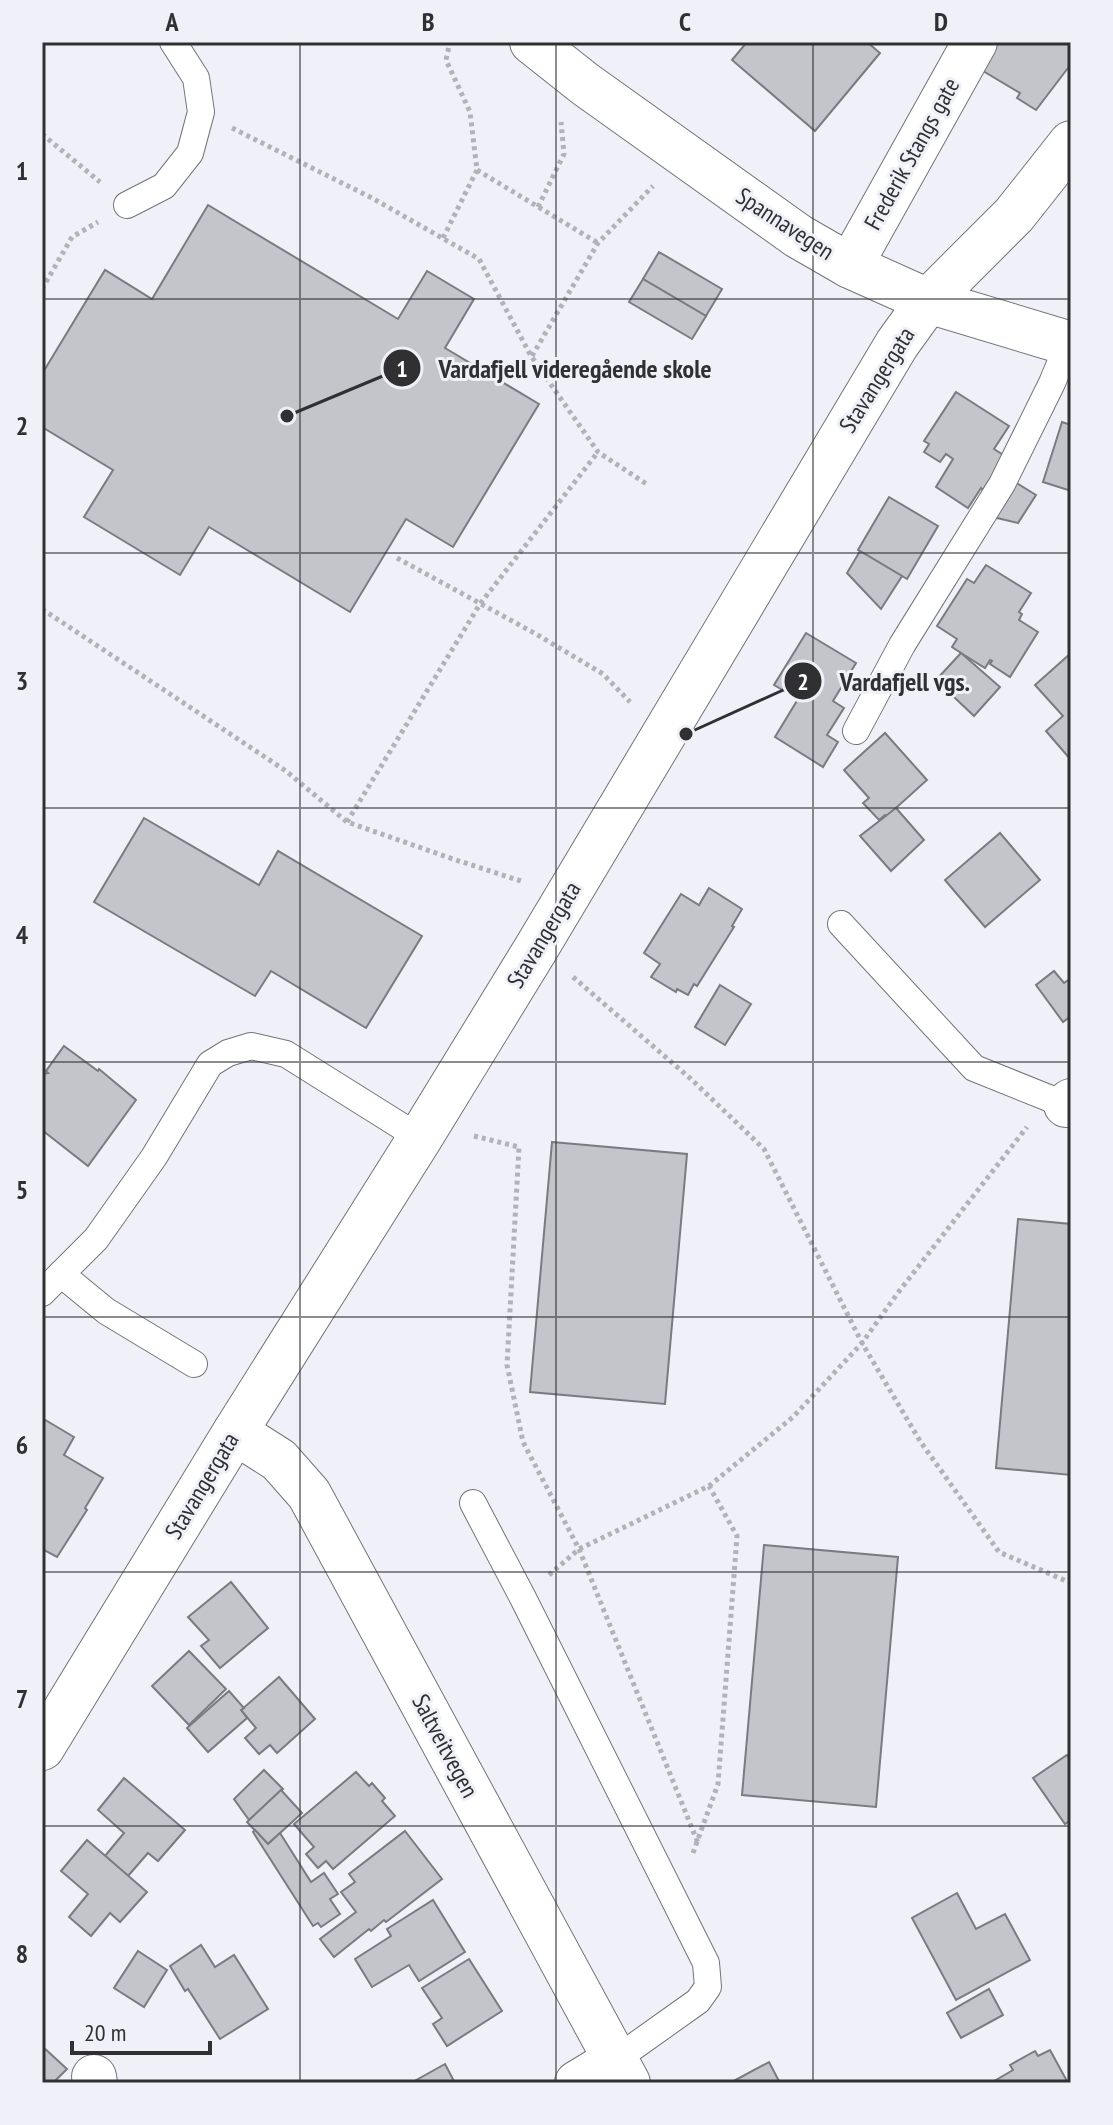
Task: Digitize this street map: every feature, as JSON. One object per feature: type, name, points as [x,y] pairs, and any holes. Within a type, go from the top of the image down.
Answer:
[{"type":"street","name":"Spannavegen","points":[[532,42],[585,84],[798,236],[850,266],[928,301],[1070,344]]},
{"type":"street","name":"Frederik Stangs gate","points":[[850,266],[975,42]]},
{"type":"street","name":"Stavangergata","points":[[42,1748],[235,1432],[428,1126],[897,344],[928,301],[1014,215],[1071,143]]},
{"type":"street","name":"Saltveitvegen","points":[[235,1432],[279,1460],[309,1494],[621,2071]]},
{"type":"street","points":[[577,2083],[621,2071]]},
{"type":"lane","points":[[127,205],[164,186],[190,153],[201,112],[196,78],[173,42]]},
{"type":"lane","points":[[856,731],[902,645],[1002,484],[1070,344]]},
{"type":"lane","points":[[841,924],[974,1068],[1069,1103]]},
{"type":"lane","points":[[42,1293],[96,1239],[154,1157],[210,1064],[228,1053],[251,1046],[286,1054],[428,1126]]},
{"type":"lane","points":[[61,1274],[106,1311],[194,1364]]},
{"type":"lane","points":[[473,1503],[706,1963],[708,1987],[698,2001],[621,2071]]},
{"type":"path","points":[[443,238],[477,170],[470,112],[446,60],[450,42]]},
{"type":"path","points":[[538,207],[564,154],[560,110],[585,84]]},
{"type":"path","points":[[201,112],[372,198],[479,259],[531,356],[598,452],[648,485]]},
{"type":"path","points":[[42,134],[127,205],[72,237],[42,289]]},
{"type":"path","points":[[531,356],[598,243],[684,155]]},
{"type":"path","points":[[477,170],[598,243]]},
{"type":"path","points":[[347,822],[480,604],[598,452]]},
{"type":"path","points":[[397,558],[603,674],[630,703]]},
{"type":"path","points":[[42,609],[286,771],[347,822],[568,896]]},
{"type":"path","points":[[537,947],[691,1079],[764,1149],[862,1343],[920,1441],[999,1552],[1071,1583]]},
{"type":"path","points":[[523,1598],[579,1549],[709,1486],[793,1417],[862,1343],[1025,1128],[1069,1103]]},
{"type":"path","points":[[428,1126],[519,1147],[507,1365],[523,1442],[579,1549],[698,1843]]},
{"type":"path","points":[[672,1895],[698,1843],[718,1784],[737,1536],[709,1486]]},
{"type":"building","points":[[747,42],[867,42],[880,53],[815,131],[732,60]]},
{"type":"building","points":[[995,42],[1071,42],[1071,64],[1036,110],[1017,98],[1020,93],[978,68]]},
{"type":"building","points":[[208,205],[398,319],[427,271],[474,299],[445,348],[539,404],[453,547],[406,519],[350,612],[209,527],[180,575],[84,517],[113,470],[42,427],[42,374],[105,270],[152,299]]},
{"type":"building","points":[[659,252],[722,289],[706,316],[643,279]]},
{"type":"building","points":[[643,279],[706,316],[692,339],[629,302]]},
{"type":"building","points":[[956,392],[1009,426],[994,449],[1005,456],[968,508],[936,487],[953,459],[946,454],[940,462],[924,452],[929,444],[924,441]]},
{"type":"building","points":[[1062,422],[1071,425],[1071,491],[1043,482]]},
{"type":"building","points":[[1015,482],[1036,495],[1018,523],[993,517]]},
{"type":"building","points":[[889,497],[938,526],[907,579],[858,550]]},
{"type":"building","points":[[860,551],[902,576],[881,609],[847,573]]},
{"type":"building","points":[[986,565],[1031,593],[1019,612],[1022,614],[1019,620],[1038,632],[1010,677],[990,664],[992,661],[985,668],[952,647],[957,639],[937,626],[967,579],[974,583]]},
{"type":"building","points":[[806,633],[856,663],[833,701],[844,708],[827,735],[838,742],[823,767],[775,737],[798,699],[774,685]]},
{"type":"building","points":[[961,653],[1000,687],[974,716],[936,680]]},
{"type":"building","points":[[1071,653],[1071,760],[1046,731],[1063,716],[1035,685]]},
{"type":"building","points":[[885,733],[927,780],[879,820],[863,803],[869,798],[844,770]]},
{"type":"building","points":[[896,808],[924,840],[891,871],[860,836]]},
{"type":"building","points":[[144,818],[259,885],[278,851],[422,936],[366,1028],[271,971],[255,996],[94,902]]},
{"type":"building","points":[[1000,833],[1040,880],[985,927],[945,880]]},
{"type":"building","points":[[709,888],[742,909],[697,986],[694,984],[688,995],[677,989],[676,992],[651,977],[660,964],[644,953],[681,894],[699,905]]},
{"type":"building","points":[[1054,971],[1064,983],[1071,978],[1071,1016],[1063,1022],[1036,985]]},
{"type":"building","points":[[720,985],[751,1004],[725,1045],[695,1027]]},
{"type":"building","points":[[64,1046],[99,1069],[136,1100],[88,1166],[42,1130],[42,1074],[48,1073],[46,1071]]},
{"type":"building","points":[[552,1142],[687,1154],[665,1404],[530,1392]]},
{"type":"building","points":[[1018,1219],[1071,1224],[1071,1475],[996,1468]]},
{"type":"building","points":[[42,1418],[74,1437],[64,1455],[103,1478],[57,1557],[42,1549]]},
{"type":"building","points":[[764,1545],[898,1557],[876,1807],[742,1795]]},
{"type":"building","points":[[231,1582],[268,1628],[220,1668],[201,1646],[209,1640],[188,1617]]},
{"type":"building","points":[[189,1651],[226,1689],[189,1725],[152,1686]]},
{"type":"building","points":[[279,1677],[315,1719],[277,1753],[270,1745],[259,1754],[245,1738],[256,1728],[241,1710]]},
{"type":"building","points":[[229,1691],[244,1708],[241,1710],[247,1718],[208,1752],[187,1728]]},
{"type":"building","points":[[1067,1755],[1071,1761],[1071,1820],[1065,1824],[1033,1778]]},
{"type":"building","points":[[264,1770],[283,1789],[249,1820],[234,1799]]},
{"type":"building","points":[[356,1772],[369,1786],[372,1783],[395,1816],[333,1869],[326,1861],[318,1868],[306,1854],[314,1847],[294,1824]]},
{"type":"building","points":[[124,1778],[185,1830],[158,1861],[148,1853],[128,1876],[105,1856],[124,1833],[98,1810]]},
{"type":"building","points":[[281,1790],[302,1813],[268,1844],[247,1822]]},
{"type":"building","points":[[255,1830],[268,1844],[280,1833],[311,1882],[324,1873],[338,1894],[330,1899],[340,1914],[321,1927],[318,1923],[313,1926],[253,1832]]},
{"type":"building","points":[[405,1831],[442,1879],[334,1957],[320,1939],[356,1912],[341,1892],[355,1882],[349,1874]]},
{"type":"building","points":[[87,1840],[147,1892],[120,1922],[110,1913],[91,1936],[69,1917],[88,1894],[61,1871]]},
{"type":"building","points":[[957,1893],[976,1929],[1005,1914],[1030,1960],[956,2000],[912,1918]]},
{"type":"building","points":[[433,1900],[465,1952],[419,1981],[409,1965],[372,1987],[355,1959],[391,1936],[387,1929]]},
{"type":"building","points":[[201,1945],[215,1967],[234,1955],[268,2009],[220,2039],[170,1966]]},
{"type":"building","points":[[138,1951],[167,1970],[144,2007],[114,1988]]},
{"type":"building","points":[[469,1959],[502,2011],[447,2046],[433,2024],[442,2018],[422,1988]]},
{"type":"building","points":[[989,1989],[1003,2015],[961,2038],[947,2013]]},
{"type":"building","points":[[42,2046],[67,2069],[53,2083],[42,2083]]},
{"type":"building","points":[[1050,2050],[1068,2083],[991,2083],[1013,2070],[1010,2065],[1035,2051],[1038,2056]]},
{"type":"building","points":[[769,2062],[780,2083],[730,2083]]},
{"type":"building","points":[[445,2064],[455,2083],[411,2083]]},
{"type":"place","name":"Vardafjell videregående skole","points":[[287,416]]},
{"type":"place","name":"Vardafjell vgs.","points":[[686,734]]}]
